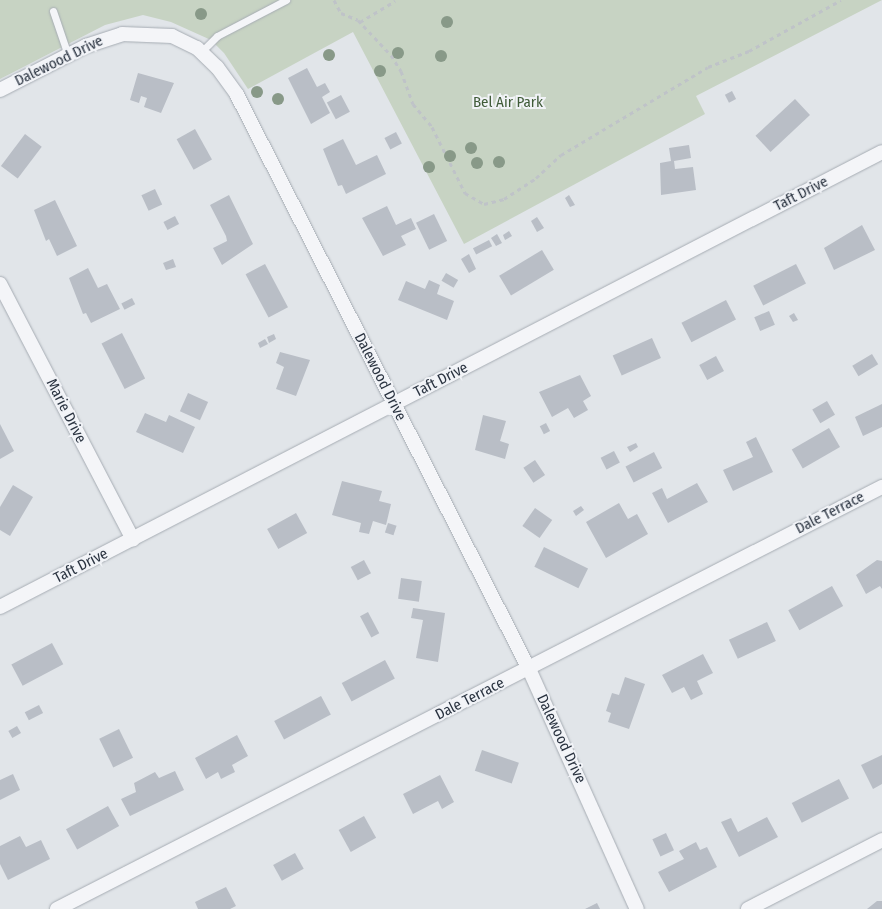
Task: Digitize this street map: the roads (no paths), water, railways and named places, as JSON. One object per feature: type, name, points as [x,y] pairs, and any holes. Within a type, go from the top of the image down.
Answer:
[{"type":"street","name":"Dalewood Drive","points":[[0,90],[103,38],[139,32],[172,36],[202,52],[237,96],[529,669],[637,909]]},
{"type":"street","name":"Taft Drive","points":[[0,607],[882,152]]},
{"type":"street","name":"Marie Drive","points":[[0,284],[133,539]]},
{"type":"street","name":"Dale Terrace","points":[[56,909],[882,487]]},
{"type":"street","points":[[748,909],[882,840]]},
{"type":"lane","points":[[202,52],[217,36],[286,0]]},
{"type":"lane","points":[[53,11],[68,55]]},
{"type":"park label","name":"Bel Air Park","points":[[508,103]]}]
